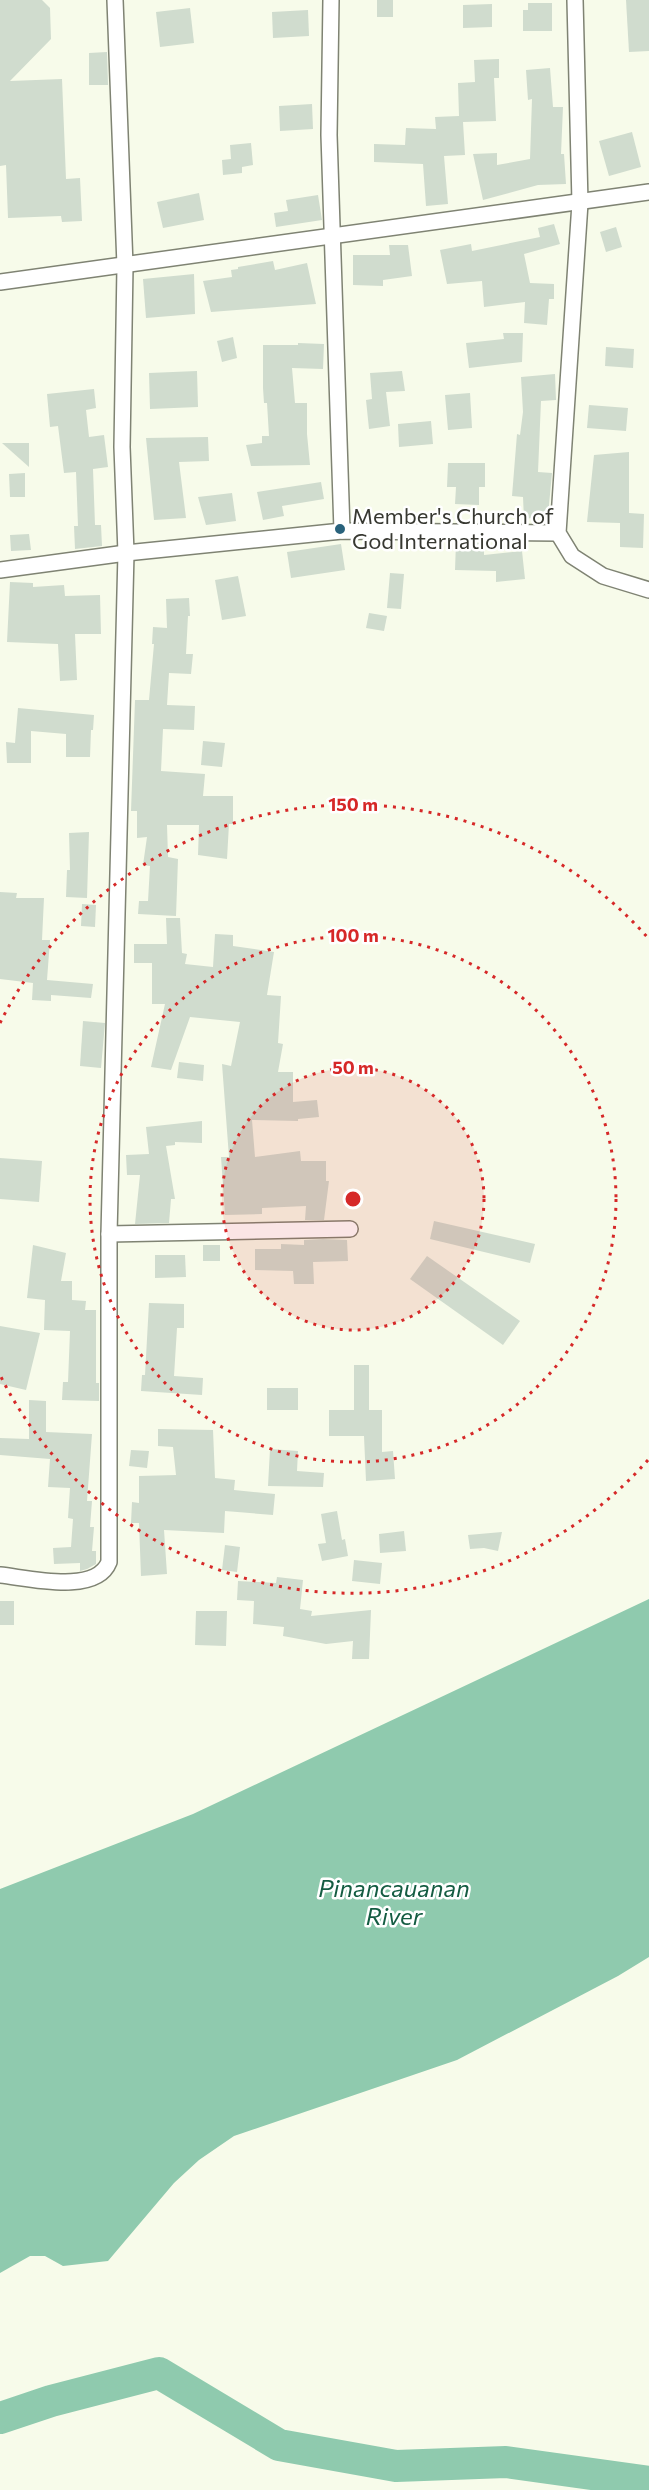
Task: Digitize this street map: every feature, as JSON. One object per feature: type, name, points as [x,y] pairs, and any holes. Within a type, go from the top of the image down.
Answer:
[{"type":"street","points":[[0,1575],[75,1582],[99,1576],[105,1572],[109,1562],[109,1234],[126,553],[122,447],[125,266],[115,0]]},
{"type":"street","points":[[331,0],[332,234],[342,531]]},
{"type":"street","points":[[575,0],[580,202],[558,533],[572,556],[595,571],[649,590]]},
{"type":"street","points":[[0,282],[125,266],[332,234],[649,192]]},
{"type":"street","points":[[0,570],[126,553],[342,531],[558,533]]},
{"type":"street","points":[[109,1234],[350,1229]]},
{"type":"water","name":"Pinancauanan River","points":[[649,1599],[649,1957],[618,1976],[457,2060],[234,2136],[199,2160],[174,2183],[108,2261],[63,2266],[45,2256],[30,2256],[0,2273],[0,1889],[193,1814]]},
{"type":"building","points":[[0,0],[42,0],[50,8],[51,39],[10,81],[62,79],[66,179],[80,178],[82,221],[62,222],[61,216],[8,218],[6,165],[0,166]]},
{"type":"building","points":[[377,0],[393,0],[393,17],[377,17]]},
{"type":"building","points":[[626,0],[649,0],[649,51],[629,52]]},
{"type":"building","points":[[528,3],[552,3],[552,31],[523,31],[523,10],[528,10]]},
{"type":"building","points":[[492,4],[492,27],[463,28],[463,5]]},
{"type":"building","points":[[190,8],[194,43],[160,47],[156,12]]},
{"type":"building","points":[[308,10],[309,36],[273,38],[272,12]]},
{"type":"building","points":[[107,52],[108,85],[89,85],[89,53]]},
{"type":"building","points":[[499,59],[499,78],[494,78],[496,121],[463,122],[465,155],[444,156],[448,204],[426,206],[423,164],[374,162],[374,144],[405,145],[406,128],[436,129],[435,117],[459,116],[458,83],[475,82],[474,60]]},
{"type":"building","points":[[550,68],[553,107],[563,107],[561,154],[564,154],[566,184],[538,185],[483,200],[473,154],[497,153],[497,165],[530,159],[532,99],[528,100],[526,70]]},
{"type":"building","points":[[312,104],[313,129],[280,131],[279,106]]},
{"type":"building","points":[[632,132],[641,167],[609,176],[599,141]]},
{"type":"building","points":[[251,143],[253,165],[242,167],[242,173],[223,175],[222,160],[231,159],[230,145]]},
{"type":"building","points":[[199,193],[204,220],[163,228],[157,202]]},
{"type":"building","points":[[318,195],[322,220],[276,227],[274,213],[288,211],[286,200]]},
{"type":"building","points":[[554,224],[560,244],[524,254],[530,283],[554,284],[554,299],[549,299],[547,325],[524,323],[525,302],[484,307],[482,281],[447,284],[440,250],[471,244],[472,251],[540,237],[538,228]]},
{"type":"building","points":[[616,227],[622,247],[606,252],[600,232]]},
{"type":"building","points":[[389,245],[408,245],[412,276],[383,280],[383,286],[353,285],[353,255],[390,255]]},
{"type":"building","points":[[273,261],[275,270],[307,263],[316,304],[211,312],[203,281],[232,277],[231,270],[238,269],[238,267]]},
{"type":"building","points":[[194,274],[195,314],[146,318],[143,279]]},
{"type":"building","points":[[503,333],[523,333],[522,362],[469,368],[466,343],[504,339]]},
{"type":"building","points":[[233,337],[237,358],[222,362],[217,341]]},
{"type":"building","points":[[298,343],[324,344],[323,369],[292,368],[295,403],[307,403],[310,465],[251,466],[246,445],[262,443],[262,436],[269,436],[267,403],[264,403],[263,388],[263,345],[298,345]]},
{"type":"building","points":[[606,347],[634,349],[633,368],[605,366]]},
{"type":"building","points":[[197,371],[198,407],[150,409],[149,373]]},
{"type":"building","points":[[402,371],[405,391],[386,392],[390,426],[369,429],[366,400],[372,399],[370,373]]},
{"type":"building","points":[[555,374],[556,400],[541,401],[538,472],[552,473],[548,516],[524,519],[523,497],[512,496],[517,434],[520,435],[523,412],[521,377]]},
{"type":"building","points":[[94,389],[96,408],[86,410],[89,437],[104,435],[108,467],[93,469],[95,525],[101,525],[102,546],[75,549],[74,526],[78,526],[76,472],[64,473],[58,426],[50,427],[47,394]]},
{"type":"building","points":[[470,393],[472,428],[448,430],[445,395]]},
{"type":"building","points":[[589,405],[628,408],[626,431],[587,428]]},
{"type":"building","points":[[431,421],[433,444],[399,447],[398,424]]},
{"type":"building","points":[[208,437],[209,461],[179,462],[186,518],[154,520],[146,438]]},
{"type":"building","points":[[2,443],[29,443],[29,467]]},
{"type":"building","points":[[629,452],[629,513],[644,514],[643,548],[620,547],[620,523],[587,522],[594,455]]},
{"type":"building","points":[[448,463],[485,463],[485,487],[479,487],[479,505],[455,504],[456,487],[447,487]]},
{"type":"building","points":[[25,473],[25,497],[10,497],[9,474]]},
{"type":"building","points":[[321,482],[324,499],[282,506],[284,516],[263,520],[257,492]]},
{"type":"building","points":[[232,493],[236,521],[206,525],[198,497]]},
{"type":"building","points":[[29,534],[31,550],[11,551],[10,535]]},
{"type":"building","points":[[456,542],[484,543],[484,555],[522,551],[525,579],[496,582],[496,571],[455,570]]},
{"type":"building","points":[[341,544],[345,570],[291,578],[287,552]]},
{"type":"building","points":[[390,573],[404,574],[401,609],[387,608]]},
{"type":"building","points":[[238,576],[246,616],[222,620],[215,580]]},
{"type":"building","points":[[10,582],[33,583],[33,587],[64,585],[65,596],[100,595],[101,634],[75,634],[77,680],[60,681],[58,644],[7,642]]},
{"type":"building","points":[[189,598],[190,616],[188,616],[186,654],[193,654],[191,674],[169,673],[167,705],[195,706],[194,730],[163,729],[161,771],[205,774],[203,796],[233,796],[233,824],[229,824],[227,859],[198,855],[199,825],[167,825],[168,857],[178,859],[176,916],[138,914],[139,901],[148,901],[150,866],[143,865],[147,837],[137,838],[137,811],[131,811],[135,700],[149,700],[154,644],[152,644],[153,627],[167,628],[166,599]]},
{"type":"building","points":[[369,613],[387,616],[384,631],[366,628]]},
{"type":"building","points":[[18,708],[94,715],[90,757],[66,757],[66,734],[31,731],[31,763],[7,763],[6,742],[15,743]]},
{"type":"building","points":[[203,741],[225,743],[222,767],[201,765]]},
{"type":"building","points":[[89,832],[87,898],[66,897],[67,870],[70,870],[69,833]]},
{"type":"building","points":[[0,892],[17,893],[16,898],[44,898],[42,940],[50,940],[47,980],[93,984],[91,998],[51,995],[51,1001],[32,1000],[33,983],[0,979]]},
{"type":"building","points":[[82,904],[96,905],[95,927],[81,926]]},
{"type":"building","points":[[166,918],[180,918],[182,953],[187,954],[185,964],[213,967],[215,934],[233,935],[233,946],[274,952],[267,995],[281,996],[278,1043],[283,1044],[278,1072],[293,1072],[293,1102],[317,1100],[319,1117],[298,1119],[298,1121],[252,1120],[255,1157],[300,1151],[301,1161],[326,1161],[326,1181],[329,1181],[324,1220],[305,1220],[306,1206],[262,1208],[262,1214],[225,1215],[221,1157],[229,1157],[222,1064],[231,1066],[240,1022],[190,1017],[171,1070],[151,1067],[165,1004],[152,1004],[152,963],[134,963],[134,944],[167,944]]},
{"type":"building","points":[[83,1021],[105,1023],[101,1068],[80,1066]]},
{"type":"building","points":[[179,1062],[204,1065],[203,1081],[177,1078]]},
{"type":"building","points":[[202,1121],[202,1143],[175,1142],[175,1145],[166,1146],[175,1199],[171,1199],[169,1223],[135,1224],[140,1175],[127,1175],[126,1155],[149,1154],[146,1127]]},
{"type":"building","points":[[0,1158],[42,1161],[39,1202],[0,1199]]},
{"type":"building","points":[[434,1221],[535,1244],[530,1263],[430,1239]]},
{"type":"building","points":[[304,1240],[347,1240],[348,1261],[313,1262],[314,1284],[294,1284],[293,1271],[255,1270],[255,1249],[281,1249],[281,1244],[304,1245]]},
{"type":"building","points":[[33,1245],[66,1253],[61,1281],[72,1281],[72,1300],[86,1301],[85,1310],[96,1310],[96,1383],[99,1383],[99,1401],[62,1400],[63,1382],[68,1382],[70,1331],[44,1330],[45,1300],[27,1298]]},
{"type":"building","points":[[203,1245],[220,1245],[220,1261],[203,1261]]},
{"type":"building","points":[[155,1255],[185,1255],[186,1277],[155,1278]]},
{"type":"building","points":[[427,1256],[520,1321],[503,1345],[410,1279]]},
{"type":"building","points":[[149,1303],[184,1304],[184,1328],[177,1328],[174,1376],[203,1378],[202,1395],[141,1391],[142,1375],[145,1375]]},
{"type":"building","points":[[0,1326],[40,1333],[26,1390],[0,1384]]},
{"type":"building","points":[[354,1365],[369,1365],[369,1410],[382,1410],[382,1452],[393,1451],[395,1479],[366,1481],[364,1436],[329,1436],[329,1410],[354,1410]]},
{"type":"building","points":[[267,1388],[298,1388],[298,1410],[267,1410]]},
{"type":"building","points":[[29,1400],[46,1401],[46,1432],[92,1434],[87,1501],[92,1501],[90,1527],[94,1527],[92,1551],[96,1551],[96,1564],[87,1569],[80,1571],[80,1563],[54,1564],[53,1548],[71,1547],[73,1519],[68,1518],[70,1488],[48,1487],[50,1459],[0,1455],[0,1438],[29,1439]]},
{"type":"building","points":[[158,1429],[213,1430],[215,1478],[235,1480],[234,1490],[275,1494],[273,1515],[225,1511],[224,1533],[164,1530],[167,1574],[141,1576],[139,1523],[131,1523],[132,1502],[139,1503],[139,1476],[176,1475],[173,1447],[158,1446]]},
{"type":"building","points":[[270,1449],[298,1451],[297,1471],[324,1473],[323,1487],[268,1486]]},
{"type":"building","points":[[131,1450],[149,1451],[147,1468],[129,1466]]},
{"type":"building","points":[[337,1511],[342,1540],[345,1539],[348,1556],[322,1561],[318,1544],[326,1543],[321,1514]]},
{"type":"building","points":[[404,1531],[406,1551],[380,1553],[379,1534]]},
{"type":"building","points":[[502,1532],[498,1551],[484,1548],[470,1549],[468,1535]]},
{"type":"building","points":[[225,1545],[240,1547],[237,1572],[222,1570]]},
{"type":"building","points":[[354,1560],[382,1563],[380,1584],[352,1581]]},
{"type":"building","points":[[277,1577],[303,1580],[300,1609],[312,1611],[311,1616],[371,1610],[369,1659],[352,1659],[353,1641],[326,1644],[283,1636],[284,1627],[253,1624],[254,1601],[237,1600],[238,1581],[276,1583]]},
{"type":"building","points":[[0,1601],[14,1601],[14,1625],[0,1625]]},
{"type":"building","points":[[196,1611],[227,1611],[226,1646],[195,1645]]},
{"type":"waterway","points":[[0,2418],[51,2401],[159,2373],[279,2445],[396,2466],[506,2462],[649,2482]]},
{"type":"place","name":"Member's Church of God International","points":[[340,529]]}]
